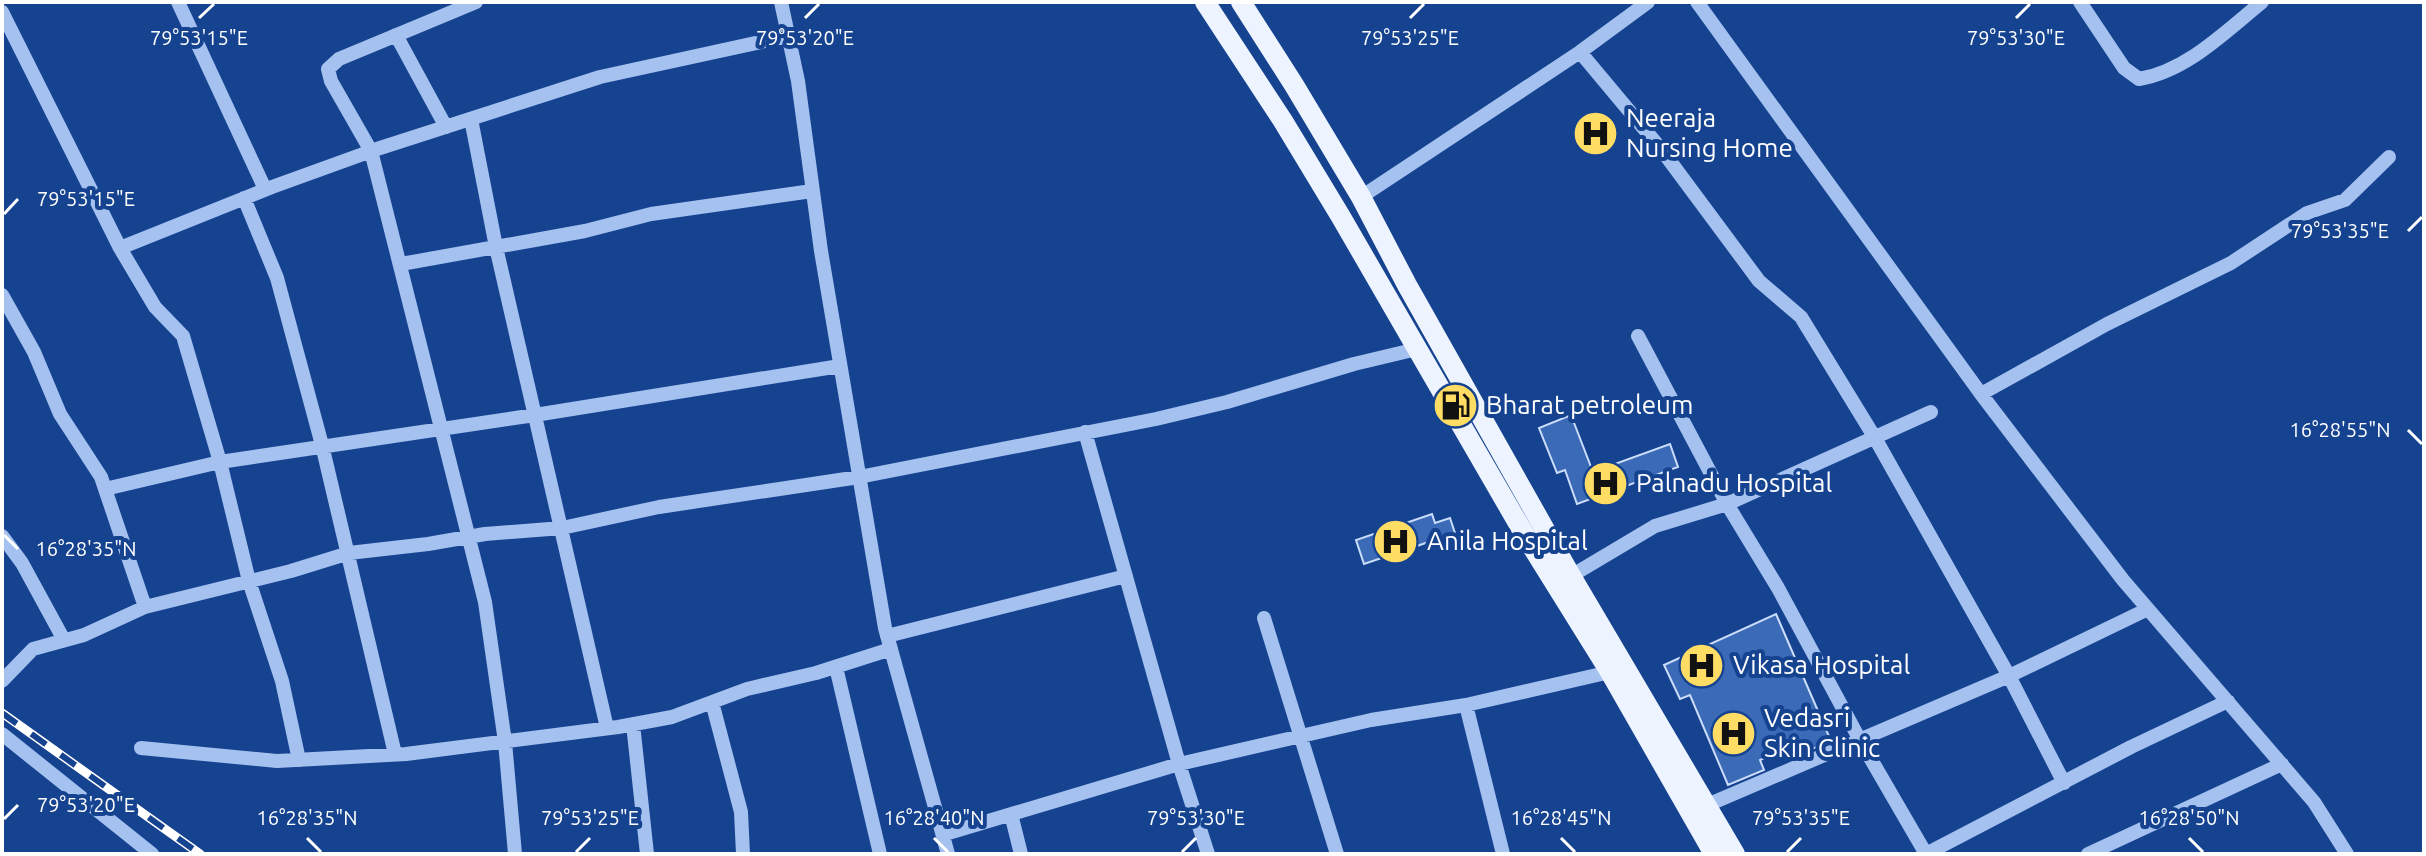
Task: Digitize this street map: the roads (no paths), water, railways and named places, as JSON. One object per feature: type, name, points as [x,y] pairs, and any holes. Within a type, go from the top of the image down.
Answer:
[{"type":"main road","points":[[1205,2],[1290,133],[1526,537],[1610,672],[1714,854]]},
{"type":"main road","points":[[1241,2],[1361,197],[1407,285],[1571,576],[1735,854]]},
{"type":"street","points":[[178,2],[265,189]]},
{"type":"street","points":[[476,2],[339,59],[328,69],[331,81],[371,151],[485,602],[505,742],[515,854]]},
{"type":"street","points":[[781,2],[798,81],[840,366],[889,643],[945,834],[948,854]]},
{"type":"street","points":[[1361,197],[1580,52],[1648,2]]},
{"type":"street","points":[[1697,2],[1981,394],[2148,609],[2314,802],[2347,854]]},
{"type":"street","points":[[2080,2],[2124,68],[2139,79],[2158,76],[2205,48],[2262,2]]},
{"type":"street","points":[[2,12],[120,248],[155,307],[183,336],[220,462],[249,581],[282,681],[299,760]]},
{"type":"street","points":[[396,35],[446,127]]},
{"type":"street","points":[[120,248],[265,189],[371,151],[600,77],[788,36]]},
{"type":"street","points":[[1580,52],[1661,149],[1759,281],[1801,317],[1875,438],[2009,676],[2064,783]]},
{"type":"street","points":[[471,119],[496,247],[607,728]]},
{"type":"street","points":[[1981,394],[2107,324],[2231,263],[2307,213],[2345,200],[2389,157]]},
{"type":"street","points":[[401,264],[585,231],[651,214],[812,191]]},
{"type":"street","points":[[244,198],[277,278],[349,553],[395,754]]},
{"type":"street","points":[[2,295],[34,352],[60,414],[101,477],[145,607]]},
{"type":"street","points":[[1638,336],[1727,504],[1778,588],[1926,854],[2131,747],[2228,701]]},
{"type":"street","points":[[2,681],[33,649],[84,635],[145,607],[291,571],[349,553],[562,528],[659,507],[859,477],[1156,419],[1417,349]]},
{"type":"street","points":[[105,489],[220,462],[840,366]]},
{"type":"street","points":[[1571,576],[1655,526],[1727,504],[1931,412]]},
{"type":"street","points":[[1085,432],[1179,764],[1208,854]]},
{"type":"street","points":[[2,536],[22,563],[64,640]]},
{"type":"street","points":[[141,748],[277,761],[299,760],[395,754],[633,724],[672,717],[747,689],[836,667],[889,643],[1126,576]]},
{"type":"street","points":[[1705,806],[1861,742],[2148,609]]},
{"type":"street","points":[[1264,618],[1337,854]]},
{"type":"street","points":[[836,667],[880,854]]},
{"type":"street","points":[[945,834],[1179,764],[1371,720],[1466,705],[1610,672]]},
{"type":"street","points":[[712,702],[741,812],[743,854]]},
{"type":"street","points":[[1466,705],[1503,854]]},
{"type":"street","points":[[633,724],[647,854]]},
{"type":"street","points":[[2,734],[152,854]]},
{"type":"street","points":[[2088,854],[2282,764]]},
{"type":"street","points":[[1011,814],[1021,854]]},
{"type":"railway","points":[[2,713],[200,854]]},
{"type":"place","name":"Neeraja Nursing Home","points":[[1595,133]]},
{"type":"place","name":"Bharat petroleum","points":[[1455,405]]},
{"type":"place","name":"Palnadu Hospital","points":[[1605,483]]},
{"type":"place","name":"Anila Hospital","points":[[1396,541]]},
{"type":"place","name":"Vikasa Hospital","points":[[1702,665]]},
{"type":"place","name":"Vedasri Skin Clinic","points":[[1733,733]]}]
